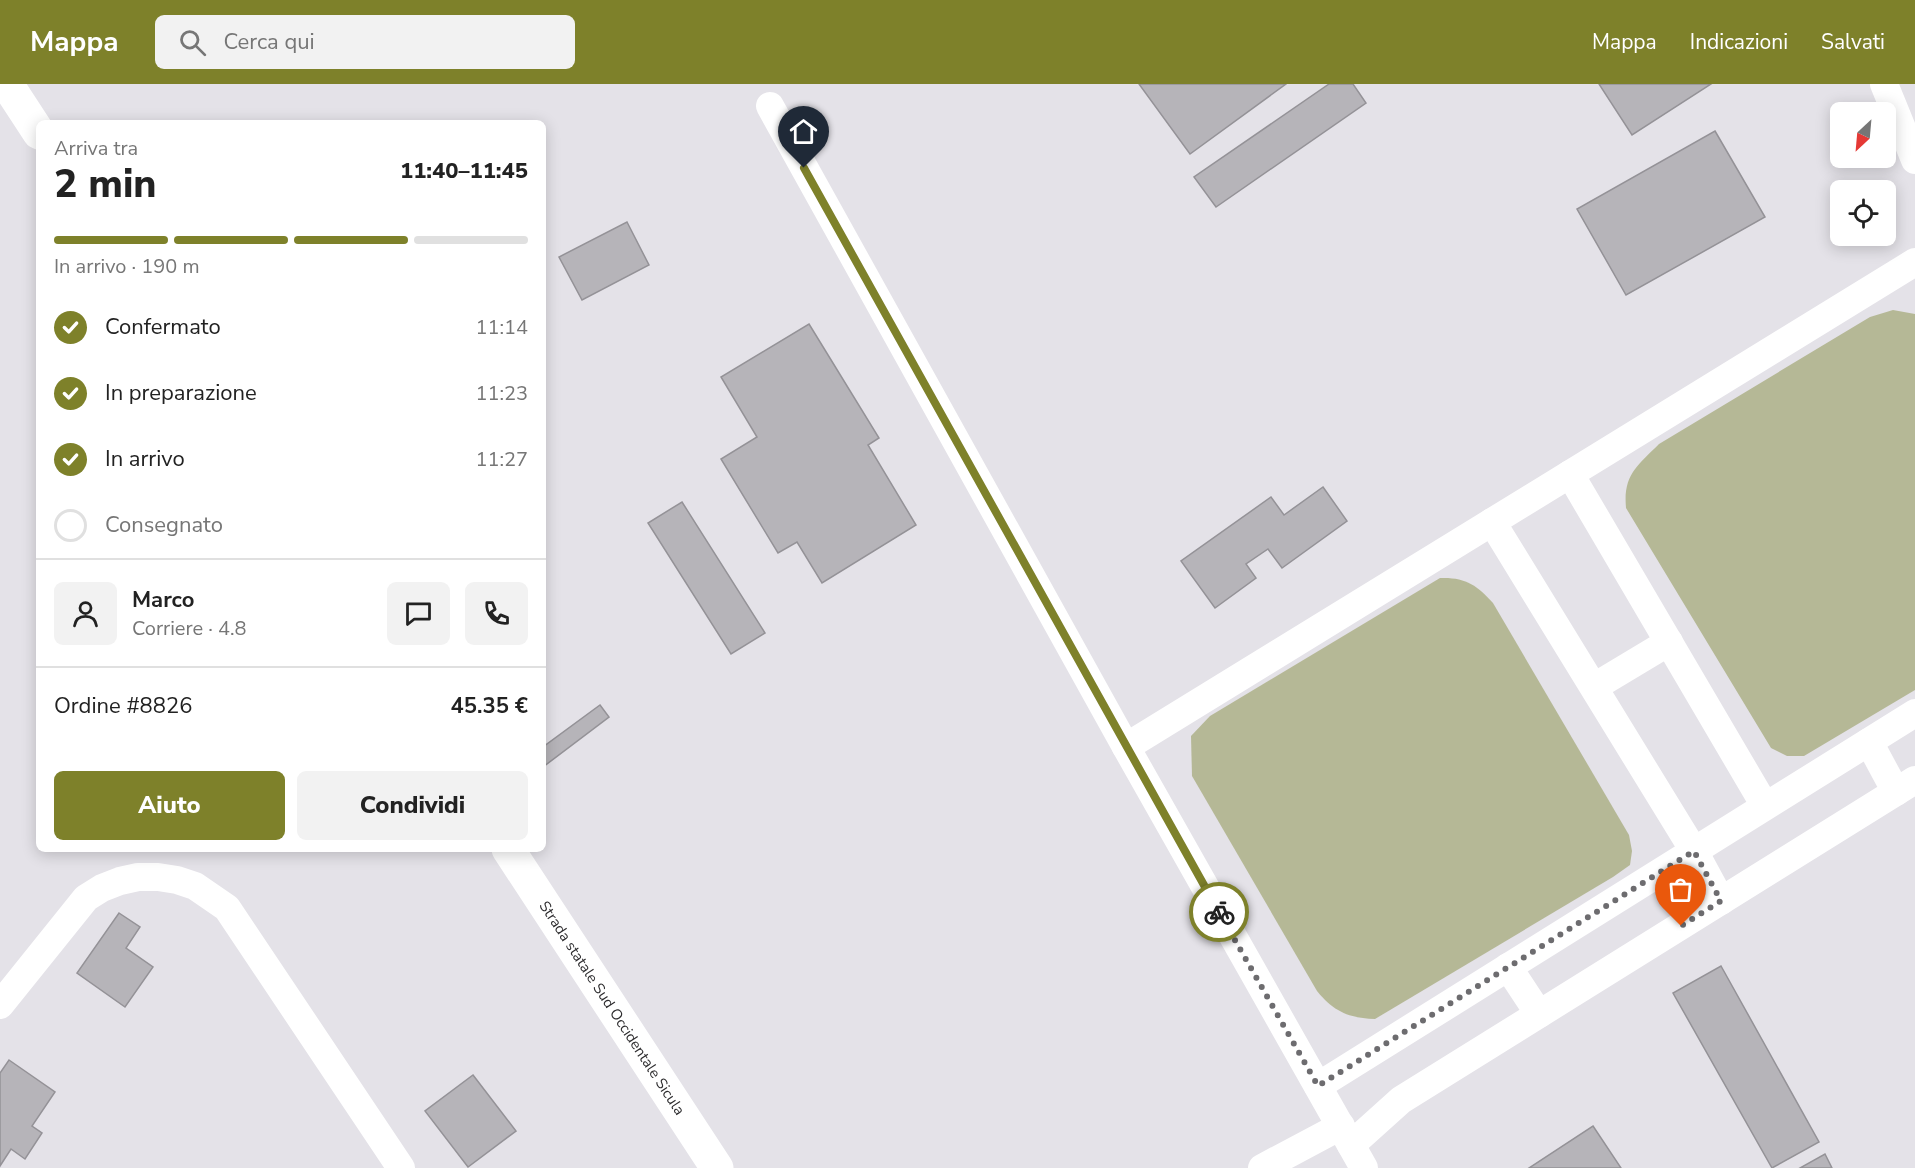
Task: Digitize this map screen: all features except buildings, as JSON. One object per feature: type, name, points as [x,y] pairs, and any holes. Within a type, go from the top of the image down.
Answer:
[{"type":"main road","points":[[7,84],[36,128]]},
{"type":"main road","name":"Strada statale Sud Occidentale Sicula","points":[[510,852],[717,1168]]},
{"type":"street","points":[[1884,84],[1915,160]]},
{"type":"street","points":[[770,106],[1126,747],[1352,1146]]},
{"type":"street","points":[[1126,747],[1915,262]]},
{"type":"street","points":[[1570,474],[1765,806]]},
{"type":"street","points":[[1492,522],[1694,851],[1721,901]]},
{"type":"street","points":[[1594,687],[1669,642]]},
{"type":"street","points":[[1318,1086],[1915,713]]},
{"type":"street","points":[[1262,1168],[1352,1146],[1401,1100],[1906,786],[1869,742]]},
{"type":"street","points":[[0,1005],[86,898],[120,881],[138,877],[158,876],[195,886],[227,908],[402,1168]]},
{"type":"street","points":[[1508,967],[1539,1014]]},
{"type":"green space","points":[[1893,310],[1915,314],[1915,690],[1804,756],[1787,756],[1771,748],[1626,508],[1627,487],[1633,472],[1659,444],[1870,317]]},
{"type":"green space","points":[[1440,578],[1457,579],[1470,583],[1493,603],[1629,835],[1632,851],[1630,865],[1375,1019],[1357,1017],[1336,1009],[1317,991],[1192,776],[1191,736],[1210,716]]},
{"type":"way so far","points":[[1219,912],[1318,1086],[1694,851],[1721,901],[1681,926]]},
{"type":"route","points":[[804,168],[1219,912]]}]
